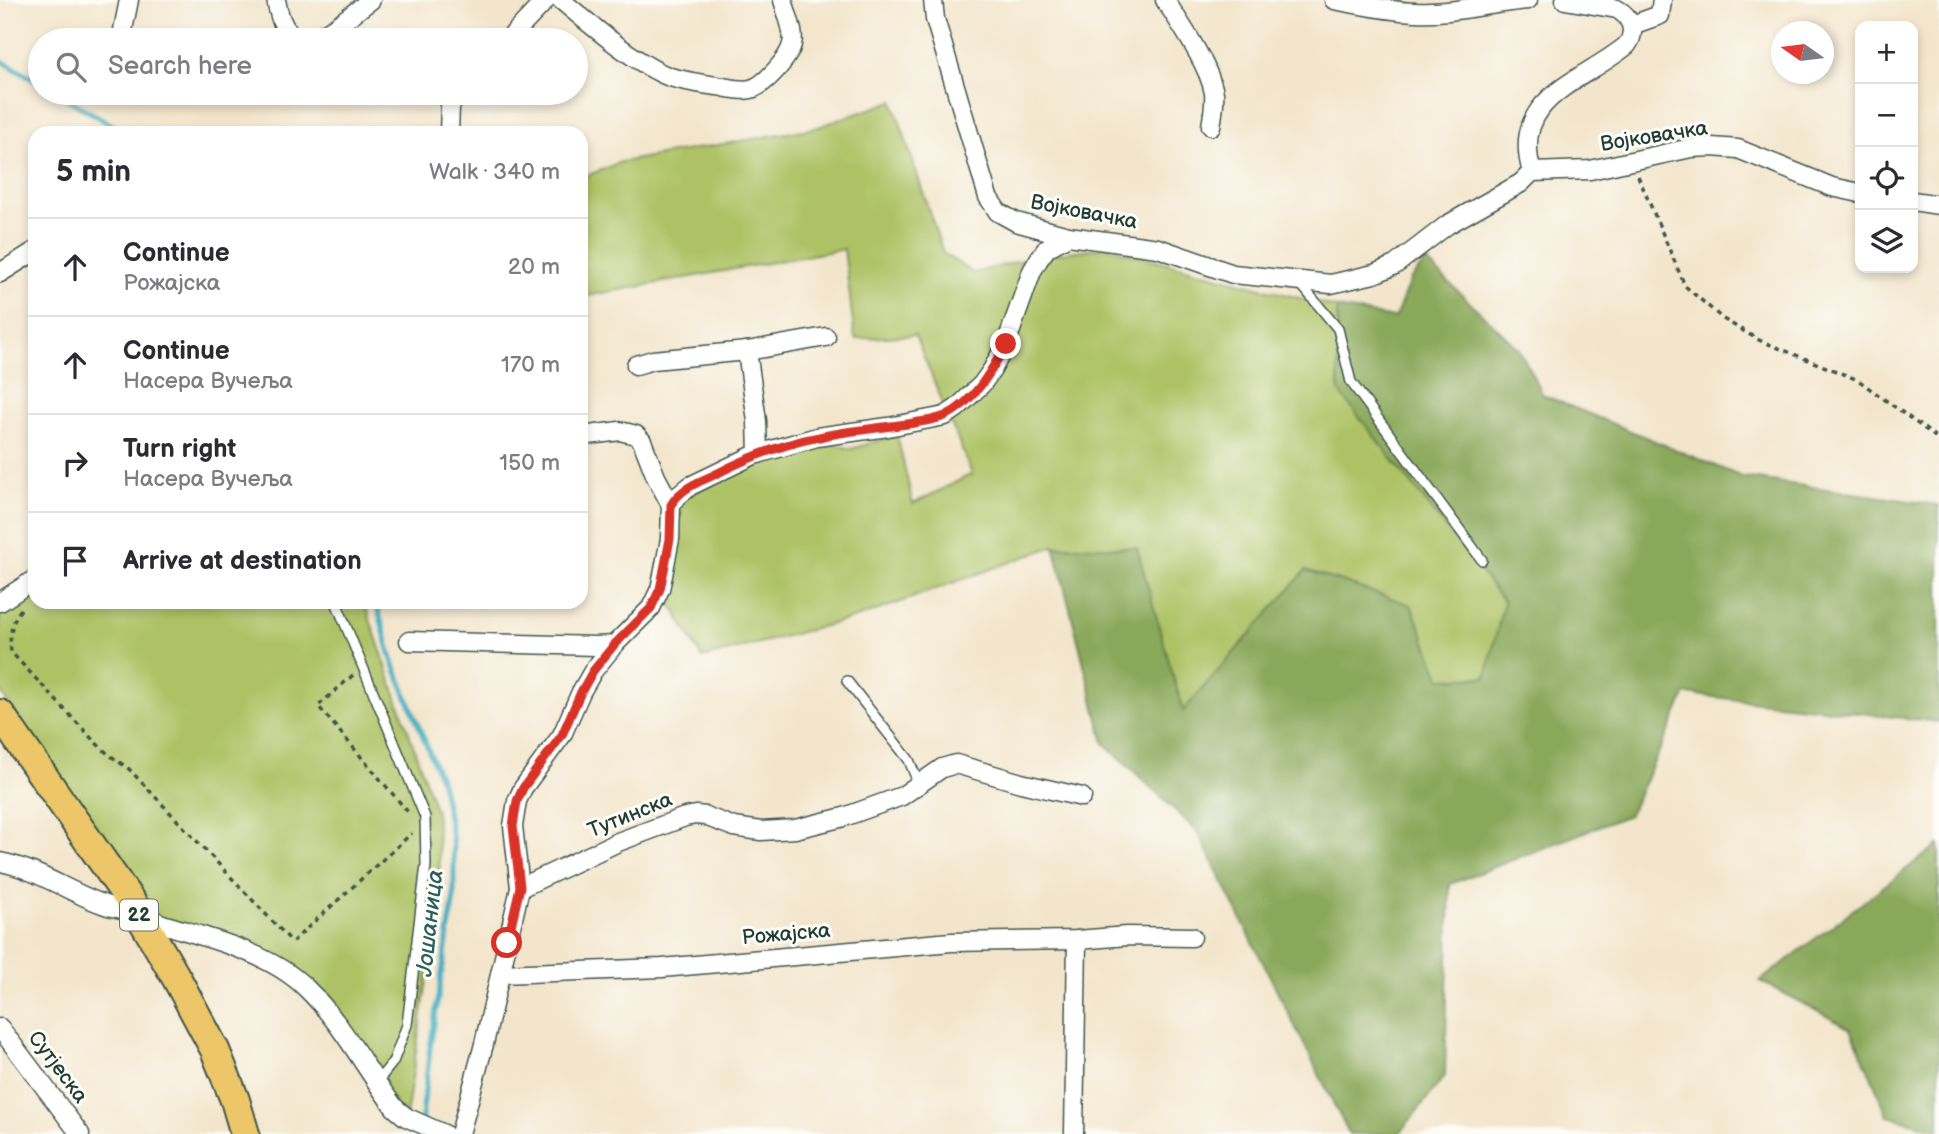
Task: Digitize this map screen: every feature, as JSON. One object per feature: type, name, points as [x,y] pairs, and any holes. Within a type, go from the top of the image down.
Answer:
[{"type":"main road","name":"22","points":[[0,714],[138,912],[215,1050],[245,1134]]},
{"type":"street","points":[[123,28],[129,0]]},
{"type":"street","points":[[276,0],[285,28]]},
{"type":"street","points":[[331,28],[371,0]]},
{"type":"street","points":[[519,28],[546,0]]},
{"type":"street","points":[[561,0],[635,58],[661,73],[700,83],[750,90],[767,80],[792,49],[793,30],[783,0]]},
{"type":"street","name":"Војковачка","points":[[933,0],[935,19],[988,197],[998,212],[1016,222],[1068,236],[1158,248],[1233,274],[1331,284],[1374,274],[1395,265],[1447,225],[1521,183],[1532,172],[1590,170],[1691,148],[1738,149],[1832,187],[1855,191]]},
{"type":"street","points":[[1165,0],[1212,83],[1214,108],[1211,126]]},
{"type":"street","points":[[1334,0],[1416,12],[1455,10],[1528,0]]},
{"type":"street","points":[[1532,172],[1527,146],[1531,125],[1538,113],[1556,91],[1627,45],[1631,38],[1632,24],[1624,12],[1565,0]]},
{"type":"street","points":[[1632,24],[1660,15],[1662,0]]},
{"type":"street","points":[[449,126],[451,105]]},
{"type":"street","points":[[1918,202],[1939,205]]},
{"type":"street","points":[[671,505],[690,486],[758,454],[817,437],[945,416],[957,408],[992,370],[1006,344],[1032,271],[1039,259],[1047,248],[1068,236]]},
{"type":"street","points":[[0,273],[28,255]]},
{"type":"street","points":[[635,365],[653,360],[747,351],[826,337]]},
{"type":"street","points":[[747,351],[757,421],[758,454]]},
{"type":"street","points":[[460,1134],[520,887],[513,826],[517,801],[523,788],[562,735],[587,679],[614,645],[651,608],[660,589],[670,539],[671,505],[656,477],[642,440],[636,435],[620,431],[588,435]]},
{"type":"street","points":[[0,603],[28,584]]},
{"type":"street","points":[[409,641],[614,645]]},
{"type":"street","name":"Тутинска","points":[[520,887],[618,842],[685,817],[705,816],[734,827],[761,831],[795,829],[844,817],[902,796],[942,768],[956,764],[1082,797]]},
{"type":"street","points":[[0,862],[23,868],[109,906],[138,912],[162,924],[229,945],[290,974],[308,989],[330,1015],[395,1108],[406,1117],[443,1134]]},
{"type":"street","name":"Рожајска","points":[[500,974],[662,968],[951,942],[1077,940],[1127,936],[1192,937]]},
{"type":"street","points":[[1074,1134],[1077,940]]},
{"type":"street","name":"Сутјеска","points":[[0,1028],[80,1134]]},
{"type":"lane","points":[[1298,281],[1338,329],[1351,382],[1482,560]]},
{"type":"lane","points":[[339,609],[425,817],[426,865],[407,1025],[393,1062],[377,1082]]},
{"type":"lane","points":[[847,681],[909,760],[919,785]]},
{"type":"path","points":[[1632,162],[1685,286],[1723,318],[1759,340],[1858,380],[1939,441]]},
{"type":"path","points":[[25,604],[13,620],[9,639],[11,652],[107,754],[129,769],[292,942],[419,826]]},
{"type":"path","points":[[362,666],[318,706],[411,816]]},
{"type":"green space","points":[[893,101],[943,253],[973,273],[1039,256],[1106,247],[1337,308],[1339,391],[1505,603],[1486,677],[1441,680],[1411,605],[1183,712],[1136,548],[1054,546],[859,617],[702,658],[664,592],[675,509],[682,499],[758,458],[821,440],[851,449],[897,435],[913,504],[972,474],[915,335],[855,339],[844,249],[588,296],[588,175],[621,162],[815,128]]},
{"type":"green space","points":[[1426,261],[1519,349],[1543,395],[1742,477],[1939,505],[1939,722],[1686,694],[1629,815],[1450,884],[1445,1076],[1399,1134],[1349,1134],[1197,831],[1104,743],[1054,546],[1137,548],[1183,711],[1306,570],[1411,605],[1441,679],[1486,677],[1504,602],[1339,391],[1337,308],[1395,318],[1410,280]]},
{"type":"green space","points":[[28,590],[28,609],[366,609],[436,812],[441,888],[406,1117],[298,980],[162,924],[39,751],[0,691],[0,610]]},
{"type":"green space","points":[[1939,844],[1939,1130],[1888,1116],[1851,1029],[1760,981]]},
{"type":"waterway","name":"Јошаница","points":[[0,60],[28,76]]},
{"type":"waterway","name":"Јошаница","points":[[78,105],[114,126]]},
{"type":"waterway","name":"Јошаница","points":[[378,609],[392,660],[441,781],[452,836],[454,897],[430,1048],[420,1134]]},
{"type":"route","points":[[507,943],[520,887],[513,826],[517,801],[523,788],[562,735],[587,679],[614,645],[651,608],[660,589],[670,539],[671,505],[674,501],[690,486],[754,455],[817,437],[945,416],[982,384],[1006,344]]}]
